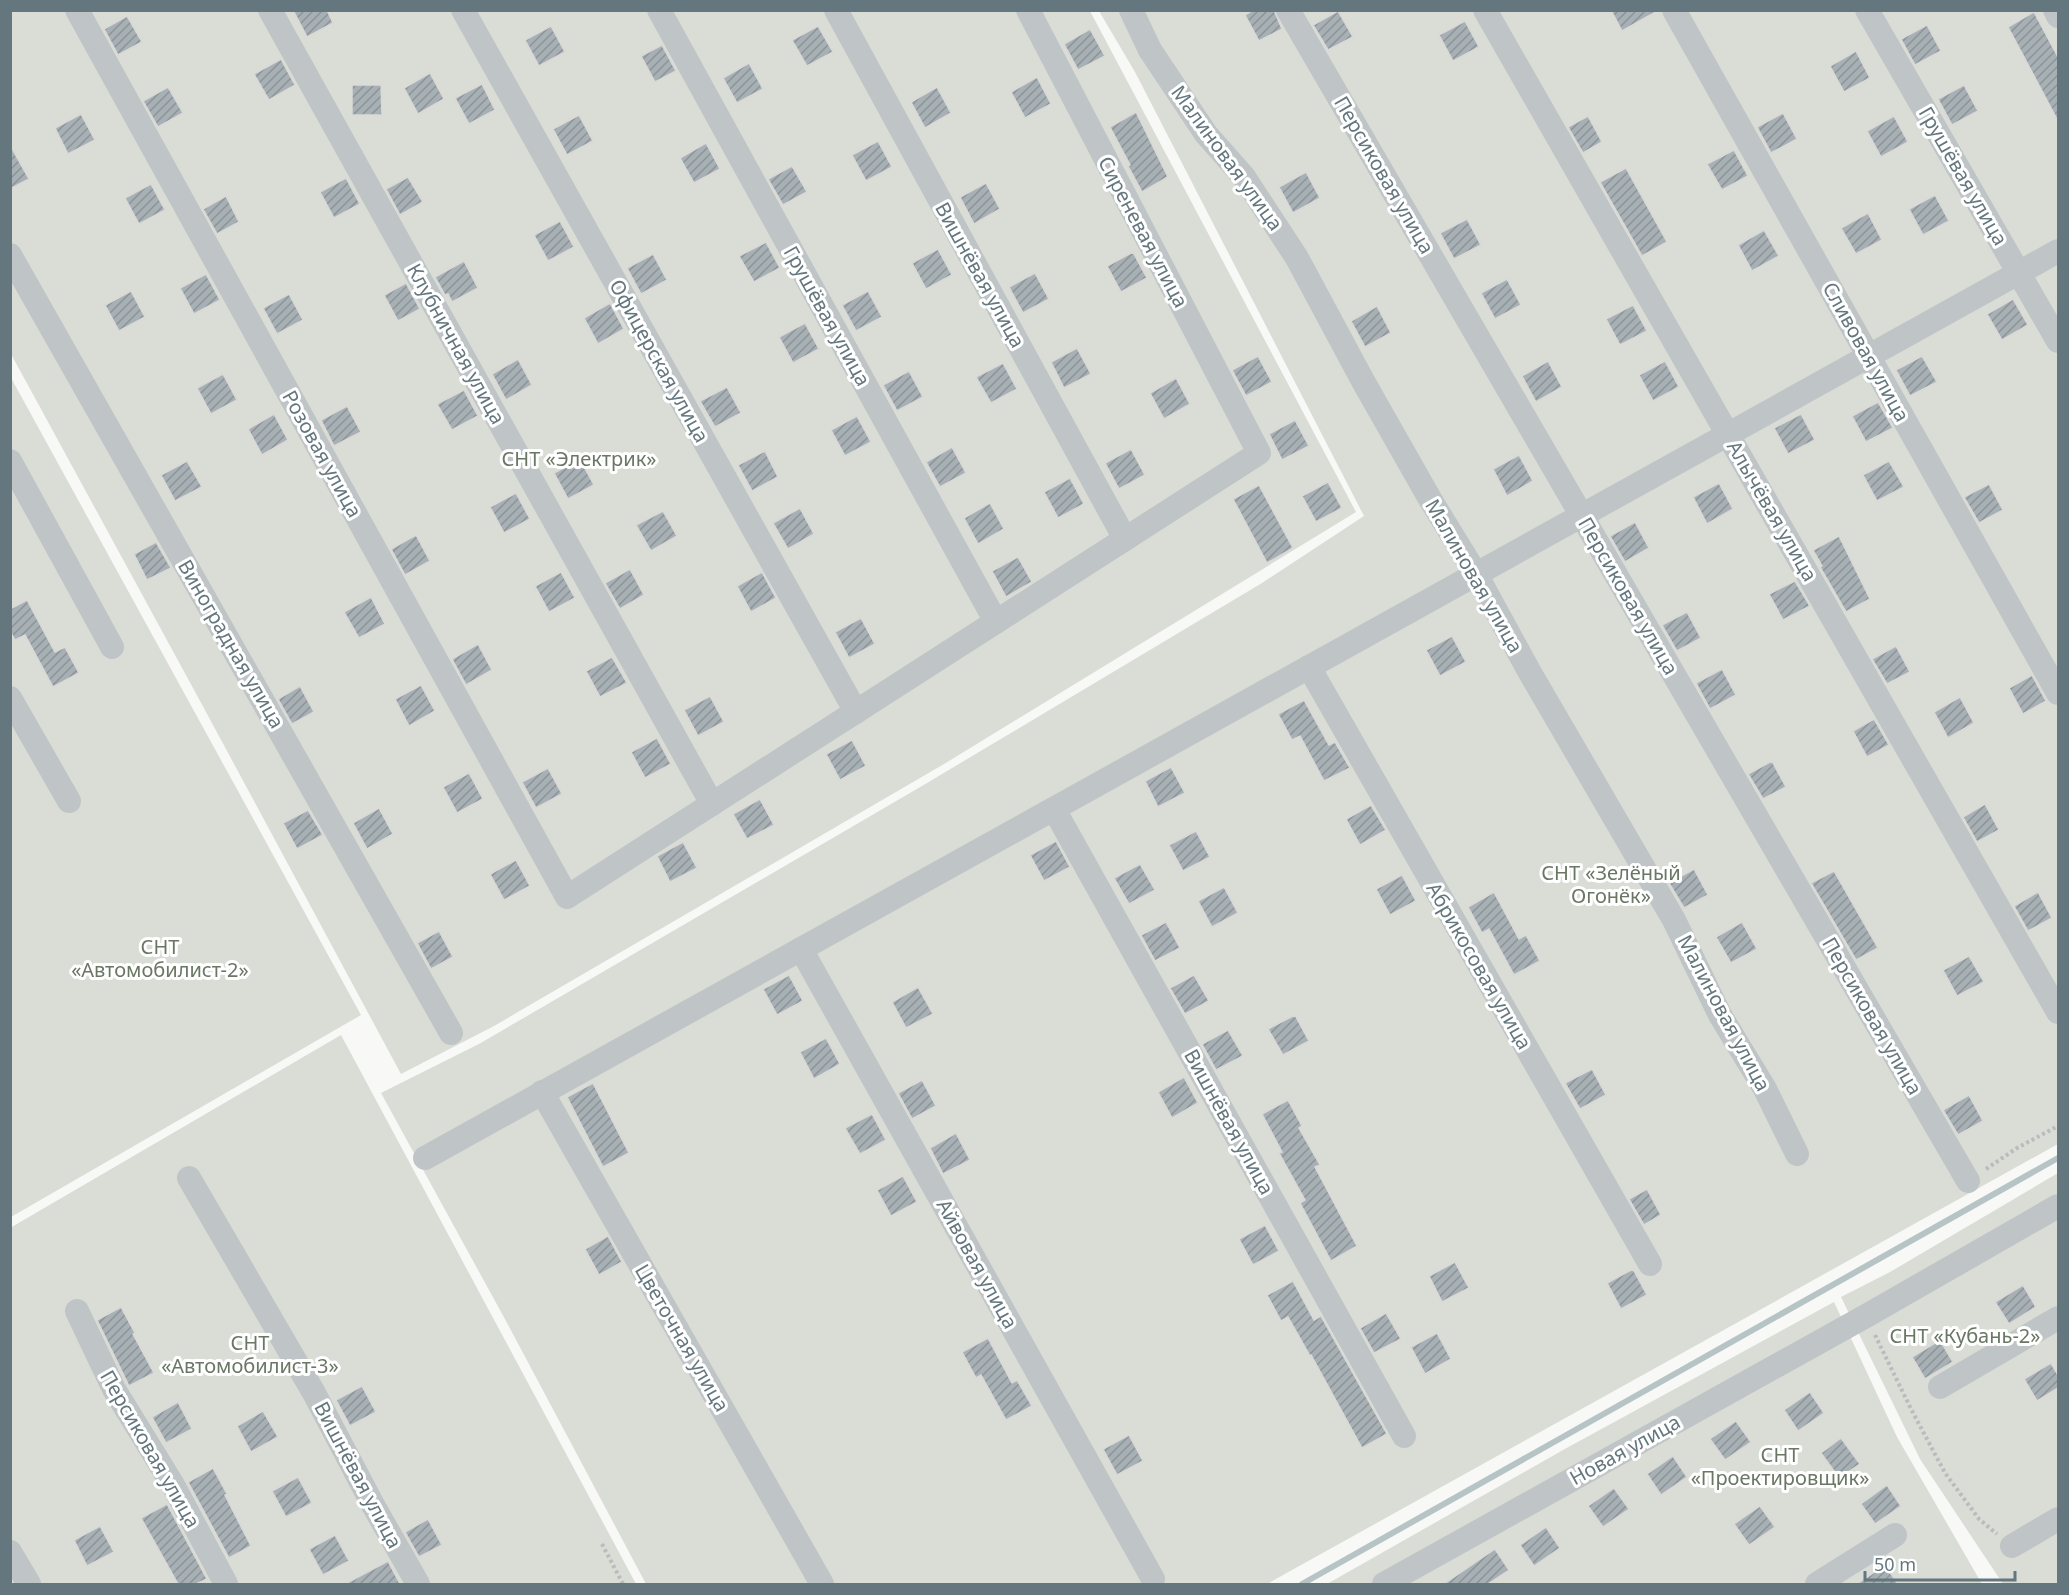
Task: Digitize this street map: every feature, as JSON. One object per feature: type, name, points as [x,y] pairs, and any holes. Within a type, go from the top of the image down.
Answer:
[{"type":"street","name":"Розовая улица","points":[[77,10],[567,897],[712,804]]},
{"type":"street","name":"Клубничная улица","points":[[270,10],[712,804]]},
{"type":"street","name":"Офицерская улица","points":[[463,10],[856,712]]},
{"type":"street","name":"Грушёвая улица","points":[[659,10],[996,622]]},
{"type":"street","name":"Вишнёвая улица","points":[[836,10],[1125,539]]},
{"type":"street","name":"Сиреневая улица","points":[[1028,10],[1259,453],[1125,539]]},
{"type":"street","name":"Малиновая улица","points":[[1131,10],[1150,50],[1206,134],[1244,177],[1297,258],[1430,499],[1476,574],[1529,671],[1674,920],[1720,1015],[1765,1089],[1797,1154]]},
{"type":"street","name":"Персиковая улица","points":[[1288,10],[1968,1181]]},
{"type":"street","name":"Алычёвая улица","points":[[1485,10],[2058,1012]]},
{"type":"street","name":"Сливовая улица","points":[[1674,10],[2058,693]]},
{"type":"street","name":"Грушёвая улица","points":[[1867,10],[2058,341]]},
{"type":"street","points":[[2055,10],[2058,16]]},
{"type":"street","points":[[425,1158],[2058,251]]},
{"type":"street","name":"Виноградная улица","points":[[10,255],[451,1033]]},
{"type":"street","points":[[10,461],[112,647]]},
{"type":"street","points":[[712,804],[1125,539]]},
{"type":"street","name":"Абрикосовая улица","points":[[1309,667],[1650,1264]]},
{"type":"street","points":[[10,698],[69,801]]},
{"type":"street","name":"Вишнёвая улица","points":[[1054,808],[1404,1436]]},
{"type":"street","name":"Айвовая улица","points":[[801,949],[1153,1579]]},
{"type":"street","name":"Цветочная улица","points":[[542,1092],[822,1584]]},
{"type":"street","name":"Вишнёвая улица","points":[[189,1178],[314,1393],[418,1584]]},
{"type":"street","name":"Новая улица","points":[[1384,1584],[1866,1316],[2058,1206]]},
{"type":"street","name":"Персиковая улица","points":[[77,1311],[114,1389],[172,1485],[226,1584]]},
{"type":"street","points":[[1940,1387],[2058,1318]]},
{"type":"street","points":[[2012,1546],[2058,1519]]},
{"type":"street","points":[[1817,1584],[1895,1535]]},
{"type":"street","points":[[10,1552],[29,1584]]},
{"type":"path","points":[[1968,1181],[2017,1148],[2058,1126]]},
{"type":"path","points":[[1877,1340],[1945,1473],[1979,1519],[2012,1546]]},
{"type":"path","points":[[602,1544],[623,1584]]},
{"type":"green space","name":"СНТ «Электрик»","points":[[10,11],[1090,11],[1356,512],[944,764],[494,1026],[401,1074],[11,354]]},
{"type":"green space","name":"СНТ «Зелёный Огонёк»","points":[[1099,11],[2058,11],[2058,1144],[1267,1584],[646,1584],[381,1093],[479,1044],[922,786],[1262,583],[1364,516],[1135,72]]},
{"type":"green space","name":"СНТ «Автомобилист-2»","points":[[10,376],[361,1015],[11,1217],[10,1217]]},
{"type":"green space","name":"СНТ «Автомобилист-3»","points":[[341,1035],[636,1584],[11,1584],[10,1228]]},
{"type":"green space","name":"СНТ «Кубань-2»","points":[[2058,1173],[2058,1584],[2003,1584],[1920,1459],[1841,1297],[1890,1272]]},
{"type":"green space","name":"СНТ «Проектировщик»","points":[[1834,1302],[1897,1437],[1982,1584],[1327,1584],[1563,1450]]},
{"type":"building","points":[[293,10],[327,10],[333,23],[307,37]]},
{"type":"building","points":[[1253,10],[1274,10],[1282,29],[1259,41],[1245,15]]},
{"type":"building","points":[[1611,10],[1659,10],[1622,31]]},
{"type":"building","points":[[1338,11],[1353,37],[1328,50],[1313,25]]},
{"type":"building","points":[[2034,12],[2058,57],[2058,121],[2008,27]]},
{"type":"building","points":[[127,16],[142,42],[118,55],[104,29]]},
{"type":"building","points":[[1465,21],[1479,47],[1453,61],[1439,35]]},
{"type":"building","points":[[1927,25],[1941,51],[1915,65],[1901,39]]},
{"type":"building","points":[[551,26],[565,52],[539,66],[525,40]]},
{"type":"building","points":[[818,26],[833,52],[807,66],[792,40]]},
{"type":"building","points":[[1090,29],[1105,56],[1078,70],[1064,44]]},
{"type":"building","points":[[662,45],[676,71],[655,82],[641,56]]},
{"type":"building","points":[[1856,51],[1870,78],[1844,92],[1830,66]]},
{"type":"building","points":[[281,59],[295,85],[269,100],[254,74]]},
{"type":"building","points":[[749,63],[763,89],[737,103],[723,78]]},
{"type":"building","points":[[430,73],[444,99],[418,114],[404,88]]},
{"type":"building","points":[[1037,77],[1051,104],[1025,118],[1011,92]]},
{"type":"building","points":[[482,84],[495,110],[469,124],[455,98]]},
{"type":"building","points":[[352,85],[381,85],[382,115],[352,115]]},
{"type":"building","points":[[1964,85],[1978,111],[1952,125],[1938,99]]},
{"type":"building","points":[[168,87],[183,113],[158,127],[143,101]]},
{"type":"building","points":[[937,87],[951,113],[925,128],[911,102]]},
{"type":"building","points":[[1136,112],[1168,177],[1142,192],[1110,127]]},
{"type":"building","points":[[1783,113],[1797,139],[1771,153],[1757,127]]},
{"type":"building","points":[[81,114],[95,140],[68,154],[55,128]]},
{"type":"building","points":[[579,115],[593,141],[567,155],[553,129]]},
{"type":"building","points":[[1588,116],[1602,142],[1583,153],[1568,127]]},
{"type":"building","points":[[1894,116],[1908,142],[1881,157],[1867,131]]},
{"type":"building","points":[[878,141],[892,167],[866,181],[852,155]]},
{"type":"building","points":[[706,143],[720,169],[694,183],[680,158]]},
{"type":"building","points":[[10,145],[29,179],[10,189]]},
{"type":"building","points":[[1734,150],[1748,176],[1722,190],[1707,164]]},
{"type":"building","points":[[792,166],[807,192],[783,205],[768,179]]},
{"type":"building","points":[[1626,168],[1667,242],[1642,256],[1600,182]]},
{"type":"building","points":[[1306,172],[1320,198],[1293,213],[1279,187]]},
{"type":"building","points":[[408,177],[423,202],[400,215],[386,189]]},
{"type":"building","points":[[346,178],[360,204],[334,218],[320,192]]},
{"type":"building","points":[[986,183],[1000,209],[974,224],[960,197]]},
{"type":"building","points":[[151,184],[165,210],[139,224],[125,198]]},
{"type":"building","points":[[1935,195],[1949,221],[1923,235],[1909,209]]},
{"type":"building","points":[[226,196],[239,222],[217,234],[203,209]]},
{"type":"building","points":[[1868,213],[1882,240],[1856,254],[1841,228]]},
{"type":"building","points":[[1467,219],[1481,245],[1454,259],[1440,233]]},
{"type":"building","points":[[560,221],[574,247],[548,261],[534,235]]},
{"type":"building","points":[[1764,230],[1779,256],[1752,271],[1738,245]]},
{"type":"building","points":[[766,242],[780,268],[754,282],[739,256]]},
{"type":"building","points":[[938,249],[952,275],[926,289],[912,263]]},
{"type":"building","points":[[1133,252],[1147,278],[1121,292],[1107,266]]},
{"type":"building","points":[[653,254],[667,280],[641,294],[627,268]]},
{"type":"building","points":[[464,261],[478,288],[452,302],[448,294],[445,295],[435,277]]},
{"type":"building","points":[[1035,273],[1049,299],[1023,313],[1009,287]]},
{"type":"building","points":[[206,274],[220,300],[194,314],[180,288]]},
{"type":"building","points":[[1507,279],[1521,305],[1495,319],[1481,293]]},
{"type":"building","points":[[406,283],[420,309],[398,321],[384,295]]},
{"type":"building","points":[[131,291],[145,317],[119,331],[105,305]]},
{"type":"building","points":[[868,291],[882,317],[856,331],[842,305]]},
{"type":"building","points":[[289,294],[303,320],[277,334],[263,308]]},
{"type":"building","points":[[2013,299],[2028,325],[2002,340],[1987,314]]},
{"type":"building","points":[[610,303],[624,329],[598,344],[584,318]]},
{"type":"building","points":[[1633,305],[1647,331],[1620,345],[1606,319]]},
{"type":"building","points":[[1377,306],[1391,333],[1365,347],[1351,321]]},
{"type":"building","points":[[805,323],[819,349],[793,363],[779,337]]},
{"type":"building","points":[[1077,348],[1091,374],[1064,388],[1051,362]]},
{"type":"building","points":[[1258,356],[1272,382],[1246,396],[1232,370]]},
{"type":"building","points":[[1922,356],[1937,382],[1910,396],[1896,370]]},
{"type":"building","points":[[518,359],[532,385],[506,400],[492,374]]},
{"type":"building","points":[[1548,361],[1562,387],[1536,402],[1522,376]]},
{"type":"building","points":[[1665,361],[1679,387],[1653,401],[1639,375]]},
{"type":"building","points":[[1003,363],[1017,389],[991,403],[976,377]]},
{"type":"building","points":[[909,371],[923,397],[897,411],[883,385]]},
{"type":"building","points":[[223,374],[237,400],[211,414],[197,388]]},
{"type":"building","points":[[1176,378],[1190,404],[1164,419],[1150,393]]},
{"type":"building","points":[[727,387],[741,413],[715,427],[700,401]]},
{"type":"building","points":[[464,390],[478,416],[452,430],[437,404]]},
{"type":"building","points":[[1878,402],[1893,428],[1866,442],[1852,416]]},
{"type":"building","points":[[347,406],[361,432],[334,446],[321,420]]},
{"type":"building","points":[[274,414],[288,440],[262,455],[248,429]]},
{"type":"building","points":[[1801,414],[1815,440],[1788,454],[1774,428]]},
{"type":"building","points":[[857,416],[871,442],[845,456],[831,430]]},
{"type":"building","points":[[1295,420],[1309,446],[1282,460],[1269,434]]},
{"type":"building","points":[[952,447],[966,473],[940,487],[926,462]]},
{"type":"building","points":[[1131,449],[1145,475],[1119,489],[1105,463]]},
{"type":"building","points":[[765,451],[778,477],[752,491],[738,465]]},
{"type":"building","points":[[1519,455],[1533,481],[1507,496],[1493,469]]},
{"type":"building","points":[[580,459],[594,485],[568,499],[554,473]]},
{"type":"building","points":[[187,461],[202,487],[175,501],[161,475]]},
{"type":"building","points":[[1889,461],[1904,487],[1877,501],[1863,475]]},
{"type":"building","points":[[1070,478],[1084,504],[1058,518],[1044,492]]},
{"type":"building","points":[[1328,482],[1342,508],[1316,522],[1302,496]]},
{"type":"building","points":[[1719,483],[1733,509],[1707,524],[1693,497]]},
{"type":"building","points":[[1989,484],[2003,510],[1979,523],[1964,497]]},
{"type":"building","points":[[1259,485],[1293,548],[1267,563],[1233,499]]},
{"type":"building","points":[[516,493],[530,519],[504,533],[490,507]]},
{"type":"building","points":[[990,503],[1004,529],[978,544],[964,518]]},
{"type":"building","points":[[800,508],[814,534],[788,549],[773,523]]},
{"type":"building","points":[[663,511],[677,536],[651,551],[636,525]]},
{"type":"building","points":[[1635,522],[1649,548],[1625,562],[1610,536]]},
{"type":"building","points":[[416,535],[430,561],[405,575],[391,549]]},
{"type":"building","points":[[1839,536],[1870,599],[1846,612],[1820,567],[1822,566],[1813,550]]},
{"type":"building","points":[[156,542],[171,568],[147,580],[134,554]]},
{"type":"building","points":[[1018,557],[1032,582],[1006,597],[992,571]]},
{"type":"building","points":[[630,569],[644,595],[620,609],[605,583]]},
{"type":"building","points":[[561,572],[575,598],[549,612],[535,586]]},
{"type":"building","points":[[762,572],[776,598],[751,612],[737,586]]},
{"type":"building","points":[[1795,581],[1810,606],[1783,620],[1769,594]]},
{"type":"building","points":[[371,597],[385,624],[359,638],[344,612]]},
{"type":"building","points":[[27,600],[55,652],[65,647],[79,673],[53,687],[25,635],[15,640],[10,631],[10,609]]},
{"type":"building","points":[[1687,612],[1701,638],[1677,651],[1662,625]]},
{"type":"building","points":[[861,618],[875,644],[849,658],[835,632]]},
{"type":"building","points":[[1452,636],[1466,662],[1440,676],[1426,650]]},
{"type":"building","points":[[478,644],[492,670],[466,685],[452,659]]},
{"type":"building","points":[[1896,646],[1910,672],[1887,684],[1872,659]]},
{"type":"building","points":[[612,657],[627,683],[600,697],[586,671]]},
{"type":"building","points":[[1722,669],[1736,695],[1710,709],[1696,683]]},
{"type":"building","points":[[2032,675],[2046,701],[2023,714],[2009,688]]},
{"type":"building","points":[[421,685],[435,711],[409,726],[395,699]]},
{"type":"building","points":[[300,686],[314,712],[292,724],[278,699]]},
{"type":"building","points":[[710,696],[724,722],[698,736],[684,710]]},
{"type":"building","points":[[1960,697],[1974,723],[1948,738],[1934,712]]},
{"type":"building","points":[[1304,700],[1329,745],[1335,742],[1350,768],[1324,781],[1300,736],[1292,740],[1278,714]]},
{"type":"building","points":[[1874,719],[1889,745],[1867,757],[1853,731]]},
{"type":"building","points":[[657,738],[671,764],[645,778],[631,752]]},
{"type":"building","points":[[852,740],[866,766],[840,780],[826,754]]},
{"type":"building","points":[[1772,761],[1786,787],[1763,799],[1748,774]]},
{"type":"building","points":[[1171,767],[1185,793],[1158,807],[1145,781]]},
{"type":"building","points":[[548,768],[562,794],[536,808],[522,782]]},
{"type":"building","points":[[469,773],[483,799],[457,813],[443,787]]},
{"type":"building","points":[[760,799],[774,825],[747,839],[733,814]]},
{"type":"building","points":[[1985,804],[1999,830],[1977,842],[1963,817]]},
{"type":"building","points":[[1371,805],[1386,830],[1360,845],[1346,819]]},
{"type":"building","points":[[379,808],[393,834],[367,849],[353,823]]},
{"type":"building","points":[[308,810],[323,835],[297,849],[283,823]]},
{"type":"building","points":[[1196,831],[1210,857],[1183,871],[1169,845]]},
{"type":"building","points":[[1056,841],[1070,867],[1044,881],[1030,855]]},
{"type":"building","points":[[683,842],[697,868],[670,882],[657,856]]},
{"type":"building","points":[[516,860],[530,886],[504,900],[490,874]]},
{"type":"building","points":[[1140,864],[1155,890],[1129,904],[1114,878]]},
{"type":"building","points":[[1694,869],[1708,895],[1684,908],[1669,883]]},
{"type":"building","points":[[1834,871],[1878,948],[1856,960],[1811,883]]},
{"type":"building","points":[[1402,875],[1416,901],[1390,915],[1376,889]]},
{"type":"building","points":[[1224,887],[1238,913],[1212,927],[1198,901]]},
{"type":"building","points":[[1494,892],[1519,939],[1526,935],[1540,961],[1514,975],[1489,929],[1482,933],[1468,907]]},
{"type":"building","points":[[2038,892],[2052,918],[2028,931],[2014,906]]},
{"type":"building","points":[[1166,922],[1180,948],[1155,961],[1141,935]]},
{"type":"building","points":[[1742,922],[1757,949],[1731,963],[1716,937]]},
{"type":"building","points":[[439,931],[453,957],[431,969],[417,943]]},
{"type":"building","points":[[1969,956],[1984,982],[1957,996],[1943,970]]},
{"type":"building","points":[[789,975],[803,1001],[777,1015],[763,989]]},
{"type":"building","points":[[1194,975],[1209,1001],[1185,1014],[1170,988]]},
{"type":"building","points":[[918,987],[933,1014],[906,1028],[892,1002]]},
{"type":"building","points":[[1295,1015],[1309,1041],[1283,1055],[1268,1029]]},
{"type":"building","points":[[1228,1030],[1243,1056],[1216,1070],[1202,1044]]},
{"type":"building","points":[[826,1038],[840,1064],[814,1079],[800,1052]]},
{"type":"building","points":[[1592,1069],[1606,1095],[1580,1109],[1565,1083]]},
{"type":"building","points":[[1184,1077],[1198,1103],[1172,1118],[1158,1092]]},
{"type":"building","points":[[922,1080],[936,1106],[912,1119],[898,1093]]},
{"type":"building","points":[[593,1083],[629,1153],[603,1167],[567,1097]]},
{"type":"building","points":[[1969,1095],[1983,1121],[1958,1135],[1943,1110]]},
{"type":"building","points":[[1288,1100],[1302,1126],[1299,1128],[1320,1165],[1315,1167],[1357,1246],[1331,1261],[1300,1203],[1305,1200],[1279,1153],[1282,1152],[1262,1114]]},
{"type":"building","points":[[872,1114],[886,1140],[860,1154],[845,1128]]},
{"type":"building","points":[[956,1133],[970,1160],[943,1174],[930,1148]]},
{"type":"building","points":[[903,1176],[917,1202],[891,1216],[877,1190]]},
{"type":"building","points":[[1647,1189],[1661,1215],[1644,1225],[1629,1199]]},
{"type":"building","points":[[1265,1225],[1279,1251],[1253,1265],[1239,1239]]},
{"type":"building","points":[[608,1236],[622,1262],[599,1275],[585,1249]]},
{"type":"building","points":[[1455,1262],[1469,1288],[1442,1302],[1429,1276]]},
{"type":"building","points":[[1633,1269],[1647,1295],[1621,1309],[1607,1283]]},
{"type":"building","points":[[1293,1281],[1314,1320],[1321,1316],[1387,1434],[1362,1448],[1288,1317],[1281,1321],[1267,1295]]},
{"type":"building","points":[[2023,1285],[2036,1307],[2009,1324],[1995,1302]]},
{"type":"building","points":[[121,1307],[154,1373],[129,1386],[97,1320]]},
{"type":"building","points":[[1386,1313],[1401,1339],[1374,1353],[1360,1328]]},
{"type":"building","points":[[1437,1333],[1451,1359],[1425,1374],[1411,1347]]},
{"type":"building","points":[[988,1338],[1012,1383],[1017,1380],[1032,1406],[1006,1420],[981,1375],[976,1378],[962,1352]]},
{"type":"building","points":[[1940,1340],[1953,1362],[1925,1379],[1912,1357]]},
{"type":"building","points":[[2051,1363],[2058,1375],[2058,1388],[2037,1401],[2024,1379]]},
{"type":"building","points":[[362,1386],[376,1412],[350,1426],[336,1400]]},
{"type":"building","points":[[1810,1392],[1824,1413],[1798,1431],[1784,1410]]},
{"type":"building","points":[[178,1402],[192,1429],[166,1443],[152,1417]]},
{"type":"building","points":[[263,1411],[278,1437],[251,1452],[237,1426]]},
{"type":"building","points":[[1736,1421],[1751,1442],[1725,1460],[1710,1439]]},
{"type":"building","points":[[1129,1435],[1143,1461],[1117,1475],[1103,1449]]},
{"type":"building","points":[[1841,1438],[1860,1464],[1839,1478],[1821,1453]]},
{"type":"building","points":[[1673,1456],[1687,1477],[1661,1495],[1647,1474]]},
{"type":"building","points":[[213,1468],[251,1546],[229,1558],[188,1482]]},
{"type":"building","points":[[298,1477],[312,1503],[286,1517],[272,1491]]},
{"type":"building","points":[[1887,1485],[1901,1506],[1875,1524],[1861,1504]]},
{"type":"building","points":[[1614,1488],[1629,1509],[1603,1527],[1588,1506]]},
{"type":"building","points":[[167,1504],[207,1579],[196,1584],[178,1584],[141,1518]]},
{"type":"building","points":[[1760,1506],[1775,1527],[1749,1545],[1734,1524]]},
{"type":"building","points":[[428,1519],[442,1545],[419,1557],[405,1532]]},
{"type":"building","points":[[100,1526],[114,1552],[87,1566],[74,1540]]},
{"type":"building","points":[[1546,1527],[1560,1548],[1534,1566],[1520,1545]]},
{"type":"building","points":[[335,1535],[349,1561],[323,1575],[309,1549]]},
{"type":"building","points":[[1495,1549],[1509,1570],[1488,1584],[1444,1584]]},
{"type":"building","points":[[388,1561],[400,1584],[345,1584]]},
{"type":"building","points":[[1885,1565],[1898,1584],[1857,1584]]},
{"type":"waterway","points":[[1302,1584],[2058,1158]]}]
